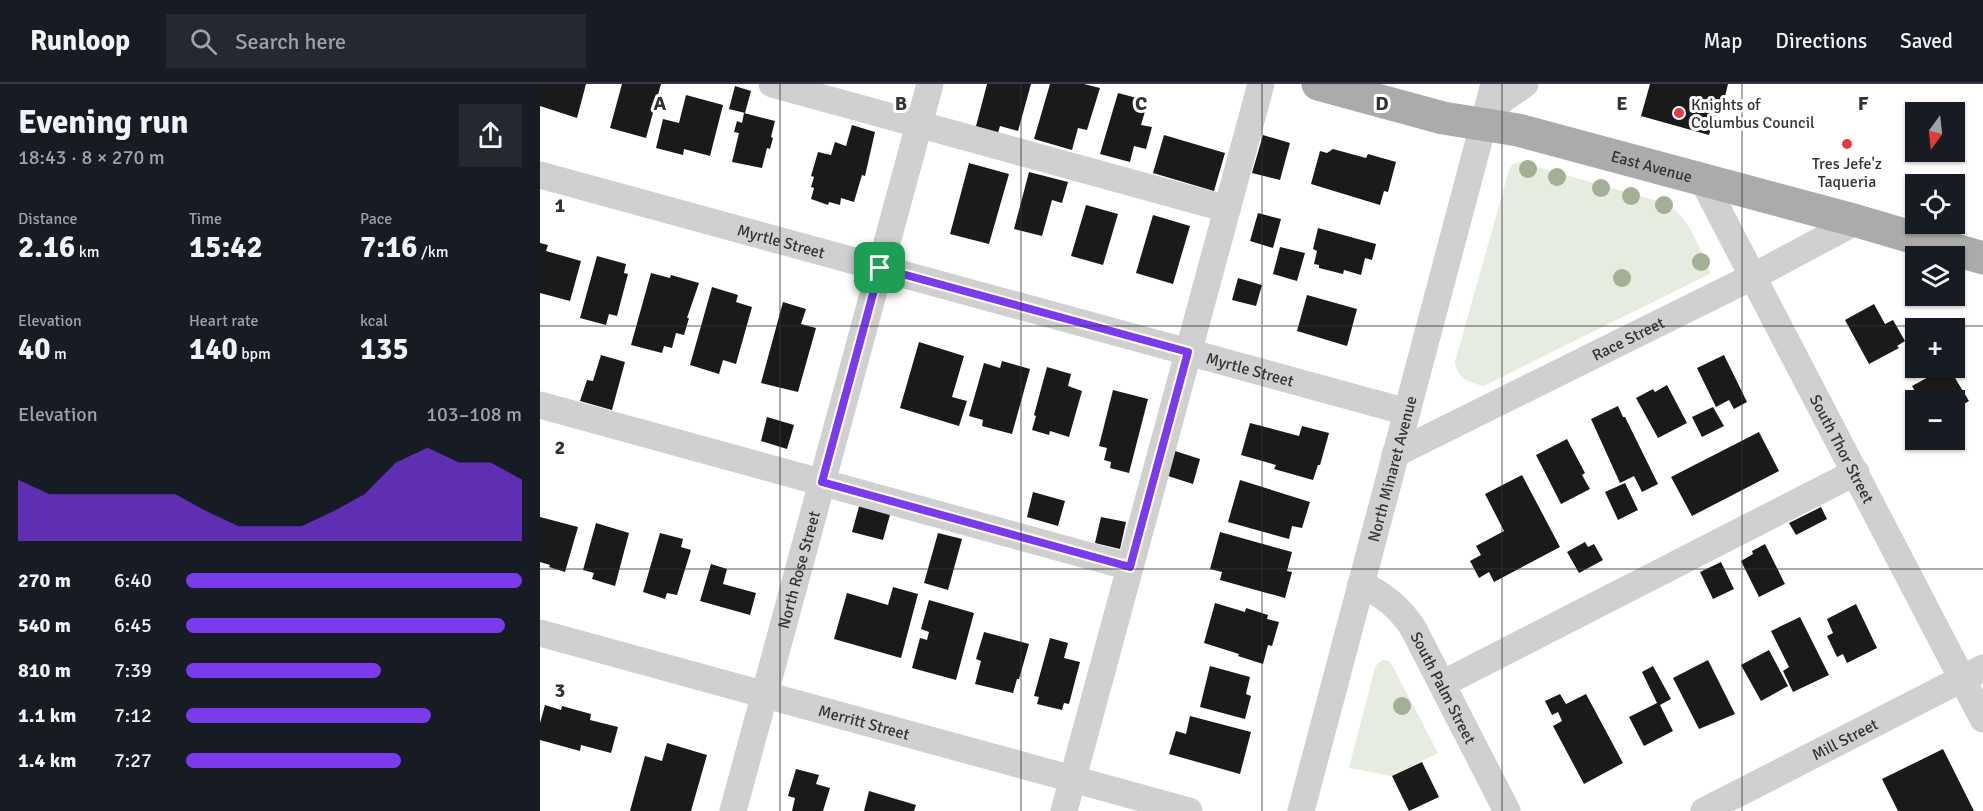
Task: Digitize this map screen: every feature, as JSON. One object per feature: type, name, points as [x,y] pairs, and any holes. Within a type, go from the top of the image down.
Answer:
[{"type":"main road","name":"East Avenue","points":[[1318,84],[1443,118],[1518,130],[1857,221],[1983,258]]},
{"type":"street","points":[[772,84],[1227,208]]},
{"type":"street","name":"North Rose Street","points":[[733,811],[930,84]]},
{"type":"street","points":[[1064,811],[1261,84]]},
{"type":"street","name":"North Minaret Avenue","points":[[1301,811],[1494,84]]},
{"type":"street","points":[[1482,125],[1495,106],[1525,84]]},
{"type":"street","name":"Myrtle Street","points":[[540,175],[1407,412]]},
{"type":"street","name":"South Thor Street","points":[[1702,179],[1856,472],[1973,674],[1983,719]]},
{"type":"street","name":"Race Street","points":[[1395,454],[1754,276],[1857,221]]},
{"type":"street","points":[[540,405],[1130,567]]},
{"type":"street","points":[[1442,684],[1856,472]]},
{"type":"street","name":"South Palm Street","points":[[1361,584],[1382,595],[1406,616],[1507,811]]},
{"type":"street","name":"Merritt Street","points":[[540,633],[1189,811]]},
{"type":"street","name":"Mill Street","points":[[1704,811],[1973,674]]},
{"type":"shaded area","points":[[1520,162],[1665,203],[1681,216],[1687,225],[1711,273],[1484,386],[1461,376],[1455,362],[1509,170],[1513,164]]},
{"type":"shaded area","points":[[1384,660],[1389,661],[1392,665],[1438,753],[1392,776],[1349,768],[1375,668]]},
{"type":"building","points":[[540,84],[586,84],[577,118],[540,106]]},
{"type":"building","points":[[622,84],[661,84],[646,138],[610,128]]},
{"type":"building","points":[[987,84],[1031,84],[1018,131],[1000,126],[997,136],[975,130]]},
{"type":"building","points":[[1050,84],[1084,84],[1100,88],[1087,130],[1078,128],[1072,150],[1034,139]]},
{"type":"building","name":"Knights of Columbus Council","points":[[1650,84],[1728,84],[1722,109],[1717,108],[1709,135],[1641,116]]},
{"type":"building","points":[[735,86],[751,91],[745,113],[729,109]]},
{"type":"building","points":[[1118,93],[1148,101],[1141,125],[1152,127],[1146,149],[1134,146],[1130,162],[1100,154]]},
{"type":"building","points":[[686,95],[723,105],[710,156],[684,149],[683,155],[656,148],[663,119],[679,123]]},
{"type":"building","points":[[744,113],[775,121],[770,149],[767,148],[762,168],[732,162],[739,133],[734,132],[737,121],[742,123]]},
{"type":"building","points":[[852,125],[875,132],[865,176],[862,175],[854,202],[841,198],[840,205],[829,202],[828,205],[811,199],[814,177],[811,176],[818,152],[831,155],[835,142],[846,146]]},
{"type":"building","points":[[1164,135],[1225,153],[1214,191],[1153,173]]},
{"type":"building","points":[[1263,135],[1290,143],[1280,180],[1252,173]]},
{"type":"building","points":[[1333,149],[1366,158],[1368,154],[1396,162],[1388,192],[1384,191],[1380,205],[1311,184],[1320,151],[1327,153]]},
{"type":"building","points":[[969,163],[1009,174],[989,244],[950,234]]},
{"type":"building","points":[[1029,172],[1068,182],[1062,203],[1052,200],[1042,236],[1014,229]]},
{"type":"building","points":[[1086,205],[1118,214],[1103,265],[1071,256]]},
{"type":"building","points":[[1258,213],[1281,219],[1273,248],[1250,241]]},
{"type":"building","points":[[1153,215],[1190,226],[1173,284],[1136,273]]},
{"type":"building","points":[[1318,228],[1376,244],[1372,260],[1365,258],[1361,275],[1344,270],[1343,274],[1319,268],[1319,265],[1314,264],[1317,251],[1313,249]]},
{"type":"building","points":[[540,243],[548,245],[546,251],[581,261],[570,301],[540,293]]},
{"type":"building","points":[[1280,247],[1305,253],[1297,281],[1273,274]]},
{"type":"building","points":[[597,256],[626,264],[624,273],[628,274],[617,316],[609,314],[606,325],[580,318]]},
{"type":"building","points":[[651,273],[670,278],[671,275],[699,283],[687,318],[689,318],[684,335],[676,333],[672,348],[664,346],[662,353],[631,345]]},
{"type":"building","points":[[1238,278],[1262,285],[1256,306],[1232,300]]},
{"type":"building","points":[[712,287],[738,295],[736,302],[752,307],[736,364],[723,360],[719,374],[690,365]]},
{"type":"building","points":[[1307,295],[1357,309],[1347,346],[1297,331]]},
{"type":"building","points":[[783,302],[806,309],[801,324],[816,328],[798,392],[761,383]]},
{"type":"building","points":[[1874,304],[1885,324],[1893,320],[1905,341],[1897,346],[1899,348],[1869,364],[1845,320]]},
{"type":"building","points":[[919,342],[964,356],[952,397],[967,401],[959,426],[900,408]]},
{"type":"building","points":[[601,355],[625,362],[612,410],[580,401],[587,380],[593,381]]},
{"type":"building","points":[[1724,355],[1747,402],[1734,409],[1729,400],[1716,407],[1697,368]]},
{"type":"building","points":[[1002,361],[1030,369],[1012,434],[982,426],[983,420],[969,416],[984,363],[1000,368]]},
{"type":"building","points":[[1047,367],[1071,374],[1068,386],[1082,391],[1069,437],[1050,431],[1049,435],[1032,430]]},
{"type":"building","points":[[1927,378],[1955,378],[1962,390],[1914,390],[1912,386]]},
{"type":"building","points":[[1667,385],[1687,423],[1658,438],[1636,398],[1653,389],[1655,392]]},
{"type":"building","points":[[1113,390],[1148,399],[1129,473],[1110,468],[1111,462],[1104,460],[1107,448],[1099,446]]},
{"type":"building","points":[[1618,406],[1658,484],[1642,492],[1634,476],[1620,483],[1591,419]]},
{"type":"building","points":[[1713,407],[1724,426],[1702,437],[1692,417]]},
{"type":"building","points":[[767,417],[794,425],[787,449],[761,441]]},
{"type":"building","points":[[1250,423],[1299,436],[1302,426],[1329,433],[1313,480],[1274,469],[1276,465],[1241,455]]},
{"type":"building","points":[[1759,432],[1779,471],[1692,516],[1671,477]]},
{"type":"building","points":[[1567,439],[1585,473],[1582,475],[1590,489],[1561,504],[1536,455]]},
{"type":"building","points":[[1175,451],[1200,459],[1193,484],[1168,476]]},
{"type":"building","points":[[1522,475],[1560,547],[1494,582],[1489,572],[1479,578],[1470,561],[1481,555],[1476,546],[1504,531],[1485,494]]},
{"type":"building","points":[[1240,480],[1310,502],[1302,528],[1292,526],[1289,539],[1228,522]]},
{"type":"building","points":[[1625,483],[1638,510],[1618,520],[1605,492]]},
{"type":"building","points":[[1033,492],[1065,501],[1058,526],[1027,517]]},
{"type":"building","points":[[860,503],[891,511],[883,540],[852,532]]},
{"type":"building","points":[[1821,507],[1827,519],[1796,535],[1789,523]]},
{"type":"building","points":[[540,517],[578,527],[565,572],[540,562]]},
{"type":"building","points":[[1101,517],[1126,522],[1120,549],[1095,543]]},
{"type":"building","points":[[596,523],[629,533],[615,586],[592,579],[594,573],[583,570]]},
{"type":"building","points":[[1220,532],[1292,552],[1287,571],[1292,572],[1285,598],[1220,580],[1222,572],[1210,569]]},
{"type":"building","points":[[660,533],[683,539],[681,547],[691,550],[677,595],[667,593],[665,599],[643,592]]},
{"type":"building","points":[[938,533],[962,539],[948,590],[924,583]]},
{"type":"building","points":[[1585,542],[1588,547],[1594,544],[1603,560],[1579,573],[1567,552]]},
{"type":"building","points":[[1765,544],[1785,584],[1759,597],[1741,561],[1753,554],[1752,551]]},
{"type":"building","points":[[1721,562],[1734,589],[1713,599],[1700,572]]},
{"type":"building","points":[[711,564],[727,569],[723,584],[756,593],[750,615],[700,601]]},
{"type":"building","points":[[893,587],[918,594],[901,658],[834,639],[847,593],[888,605]]},
{"type":"building","points":[[929,600],[974,613],[956,680],[912,668],[920,638],[927,640],[929,632],[921,629]]},
{"type":"building","points":[[1215,603],[1245,612],[1246,608],[1268,615],[1267,619],[1279,622],[1272,646],[1268,645],[1263,664],[1204,643]]},
{"type":"building","points":[[1856,604],[1877,648],[1847,663],[1843,654],[1837,657],[1827,636],[1833,633],[1827,619]]},
{"type":"building","points":[[1800,617],[1829,675],[1793,692],[1783,671],[1789,667],[1771,631]]},
{"type":"building","points":[[984,632],[1029,644],[1013,693],[975,684],[981,661],[976,659]]},
{"type":"building","points":[[1050,638],[1068,643],[1064,658],[1080,662],[1069,704],[1064,703],[1062,710],[1037,704],[1039,697],[1034,696]]},
{"type":"building","points":[[1769,650],[1788,686],[1761,701],[1741,665]]},
{"type":"building","points":[[1708,660],[1735,714],[1699,729],[1673,678]]},
{"type":"building","points":[[1210,666],[1250,677],[1246,694],[1251,696],[1245,719],[1200,707]]},
{"type":"building","points":[[1653,666],[1671,699],[1660,705],[1673,731],[1644,746],[1629,717],[1657,703],[1642,672]]},
{"type":"building","points":[[1560,694],[1566,704],[1586,694],[1623,763],[1584,784],[1553,726],[1562,721],[1558,712],[1552,715],[1545,701]]},
{"type":"building","points":[[545,705],[561,710],[562,706],[591,714],[590,720],[618,727],[611,753],[581,745],[580,751],[540,740],[540,723]]},
{"type":"building","points":[[1190,716],[1251,732],[1240,774],[1169,754],[1176,731],[1186,734]]},
{"type":"building","points":[[667,743],[707,755],[691,811],[630,811],[645,756],[662,761]]},
{"type":"building","points":[[1943,749],[1974,811],[1898,811],[1882,779]]},
{"type":"building","points":[[1422,762],[1439,797],[1409,811],[1392,776]]},
{"type":"building","points":[[796,769],[819,775],[816,784],[830,788],[823,811],[792,811],[795,798],[788,796]]},
{"type":"building","points":[[869,791],[916,805],[914,811],[864,811]]},
{"type":"place","name":"Knights of Columbus Council","points":[[1679,113]]},
{"type":"place","name":"Tres Jefe'z Taqueria","points":[[1847,144]]},
{"type":"route","points":[[880,268],[1188,352],[1130,567],[822,482],[880,268]]}]
